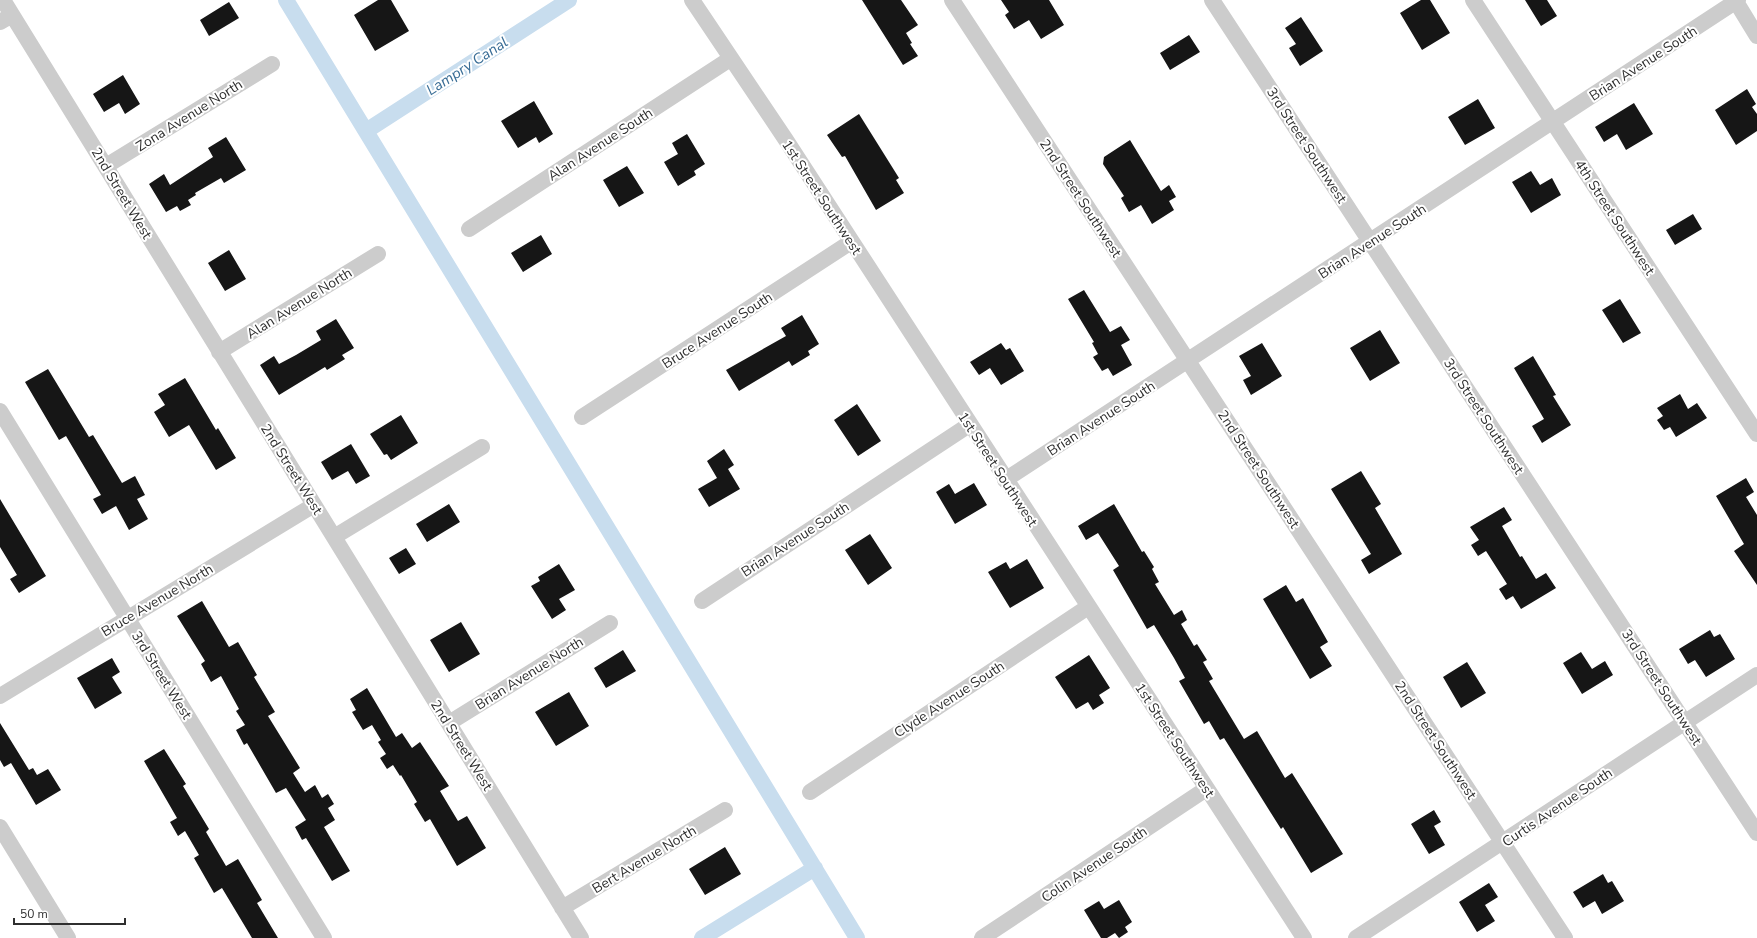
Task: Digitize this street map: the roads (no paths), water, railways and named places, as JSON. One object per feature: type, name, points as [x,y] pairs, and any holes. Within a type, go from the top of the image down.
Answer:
[{"type":"street","name":"2nd Street West","points":[[3,0],[6,19],[106,166],[219,352],[581,938]]},
{"type":"street","name":"1st Street Southwest","points":[[692,0],[1304,938]]},
{"type":"street","name":"2nd Street Southwest","points":[[952,0],[1566,938]]},
{"type":"street","name":"3rd Street Southwest","points":[[1212,0],[1757,833]]},
{"type":"street","name":"4th Street Southwest","points":[[1473,0],[1757,434]]},
{"type":"street","name":"Brian Avenue South","points":[[1005,480],[1736,1]]},
{"type":"street","points":[[1736,1],[1757,36]]},
{"type":"street","name":"Alan Avenue South","points":[[469,229],[730,59]]},
{"type":"street","name":"Zona Avenue North","points":[[106,166],[272,64]]},
{"type":"street","name":"Bruce Avenue South","points":[[582,417],[851,242]]},
{"type":"street","name":"Alan Avenue North","points":[[219,352],[378,254]]},
{"type":"street","name":"3rd Street West","points":[[0,411],[324,938]]},
{"type":"street","name":"Brian Avenue South","points":[[702,601],[969,425]]},
{"type":"street","points":[[334,537],[482,447]]},
{"type":"street","name":"Bruce Avenue North","points":[[0,696],[314,505]]},
{"type":"street","name":"Clyde Avenue South","points":[[810,792],[1088,607]]},
{"type":"street","name":"Brian Avenue North","points":[[449,723],[610,624]]},
{"type":"street","name":"Curtis Avenue South","points":[[1356,938],[1757,675]]},
{"type":"street","name":"Colin Avenue South","points":[[982,938],[1206,789]]},
{"type":"street","name":"Bert Avenue North","points":[[562,908],[725,810]]},
{"type":"street","points":[[0,827],[68,938]]},
{"type":"waterway","points":[[286,0],[857,938]]},
{"type":"waterway","name":"Lampry Canal","points":[[366,131],[569,0]]},
{"type":"waterway","points":[[702,938],[815,868]]}]
